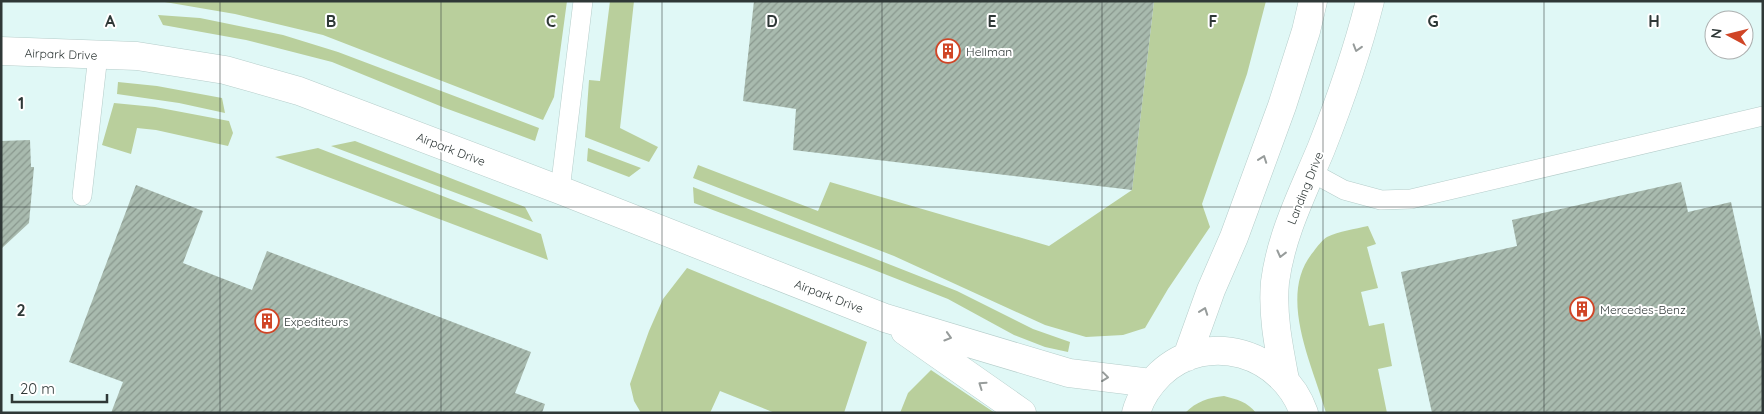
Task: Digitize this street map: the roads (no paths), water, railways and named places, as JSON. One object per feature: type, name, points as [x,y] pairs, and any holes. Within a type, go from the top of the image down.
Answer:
[{"type":"street","points":[[1187,357],[1282,106],[1306,31],[1312,1]]},
{"type":"street","name":"Landing Drive","points":[[1285,380],[1278,344],[1275,311],[1275,283],[1280,256],[1285,237],[1343,94],[1370,1]]},
{"type":"street","name":"Airpark Drive","points":[[1,51],[137,56],[225,70],[299,91],[560,190],[885,318],[1069,373],[1151,383]]},
{"type":"street","name":"Airpark Drive","points":[[885,318],[1022,413]]},
{"type":"street","points":[[1136,413],[1151,383],[1168,368],[1187,357],[1214,351],[1240,353],[1265,363],[1285,380],[1298,398],[1304,413]]},
{"type":"lane","points":[[560,190],[583,1]]},
{"type":"lane","points":[[82,196],[98,55]]},
{"type":"lane","points":[[1311,172],[1344,190],[1381,200],[1411,199],[1763,116]]},
{"type":"place","name":"Hellman","points":[[948,51]]},
{"type":"place","name":"Mercedes-Benz","points":[[1582,309]]},
{"type":"place","name":"Expediteurs","points":[[267,321]]}]
